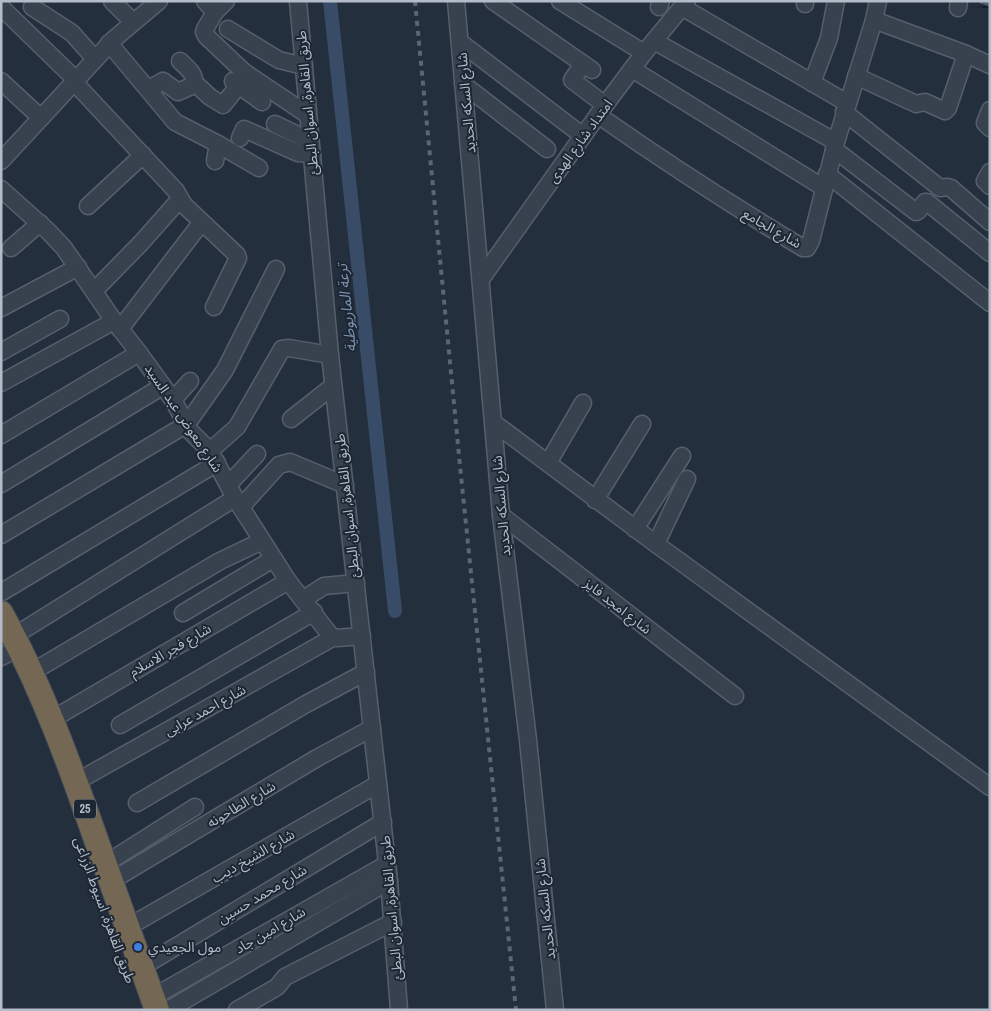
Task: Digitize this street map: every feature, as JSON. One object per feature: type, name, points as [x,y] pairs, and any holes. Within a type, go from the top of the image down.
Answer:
[{"type":"highway","name":"طريق القاهرة, اسيوط الزراعى","points":[[6,638],[32,672],[76,782],[155,1006]]},
{"type":"highway","name":"طريق القاهرة, اسيوط الزراعى","points":[[6,638],[48,753],[155,1006]]},
{"type":"street","points":[[113,1],[133,22]]},
{"type":"street","points":[[1,161],[109,43],[159,1]]},
{"type":"street","name":"طريق القاهرة, اسوان البطئ","points":[[298,1],[333,386],[394,922],[399,1010]]},
{"type":"street","name":"شارع السكه الحديد","points":[[456,1],[501,515],[528,740],[555,1010]]},
{"type":"street","points":[[493,1],[587,67],[572,78],[572,81],[602,110]]},
{"type":"street","points":[[560,1],[835,145],[916,212],[926,202],[990,252]]},
{"type":"street","points":[[812,82],[830,38],[836,1]]},
{"type":"street","name":"شارع الجامع","points":[[602,110],[679,171],[803,248],[807,248],[811,241],[835,145],[874,20],[878,1]]},
{"type":"street","points":[[684,4],[812,82],[846,108],[938,187],[951,188],[990,222]]},
{"type":"street","name":"امتداد شارع الهدى","points":[[481,279],[632,69],[684,4]]},
{"type":"street","points":[[215,5],[204,29],[206,36],[244,72],[308,115]]},
{"type":"street","points":[[1,7],[75,81],[176,192],[184,205],[238,257],[214,307]]},
{"type":"street","points":[[32,7],[72,33],[95,59]]},
{"type":"street","points":[[874,20],[966,54],[990,65]]},
{"type":"street","points":[[228,29],[279,60],[304,66]]},
{"type":"street","points":[[460,42],[583,136]]},
{"type":"street","points":[[109,43],[175,122],[259,168]]},
{"type":"street","points":[[856,76],[916,104],[925,102],[945,111],[948,108],[966,54]]},
{"type":"street","points":[[180,61],[193,74],[194,84]]},
{"type":"street","points":[[632,69],[826,181],[990,303]]},
{"type":"street","points":[[149,89],[163,81],[178,92],[194,84]]},
{"type":"street","points":[[1,82],[41,118]]},
{"type":"street","points":[[194,84],[198,85],[210,97],[223,105],[236,83],[262,102]]},
{"type":"street","points":[[464,84],[547,149]]},
{"type":"street","points":[[990,110],[985,123],[990,128]]},
{"type":"street","points":[[275,124],[311,147]]},
{"type":"street","points":[[240,138],[244,130],[298,153],[311,147]]},
{"type":"street","points":[[215,160],[218,144]]},
{"type":"street","points":[[88,206],[143,155]]},
{"type":"street","name":"شارع معوض عبد السيد","points":[[1,189],[40,222],[64,248],[117,325],[173,400],[190,431],[214,457],[235,496],[288,581],[334,637]]},
{"type":"street","points":[[94,291],[141,243],[180,199]]},
{"type":"street","points":[[11,248],[40,222]]},
{"type":"street","points":[[1,383],[117,325],[202,223]]},
{"type":"street","points":[[1,308],[78,268]]},
{"type":"street","points":[[1,535],[187,424],[225,370],[276,269]]},
{"type":"street","points":[[1,352],[60,319]]},
{"type":"street","points":[[6,638],[9,611],[1,591],[214,457],[237,427],[282,349],[288,348],[330,355]]},
{"type":"street","points":[[1,435],[139,352]]},
{"type":"street","points":[[173,400],[190,381]]},
{"type":"street","points":[[1,484],[163,386]]},
{"type":"street","points":[[291,419],[333,386]]},
{"type":"street","points":[[548,463],[583,403]]},
{"type":"street","points":[[494,423],[595,500],[990,787]]},
{"type":"street","points":[[595,500],[642,424]]},
{"type":"street","points":[[235,496],[257,454]]},
{"type":"street","points":[[635,529],[682,456]]},
{"type":"street","points":[[6,638],[235,496],[279,465],[286,462],[344,485]]},
{"type":"street","points":[[656,544],[687,480]]},
{"type":"street","name":"شارع امجد فايز","points":[[501,515],[735,696]]},
{"type":"street","points":[[32,672],[220,561],[262,541]]},
{"type":"street","points":[[183,613],[273,559]]},
{"type":"street","name":"شارع فجر الاسلام","points":[[51,720],[288,581]]},
{"type":"street","points":[[120,725],[309,606],[324,586],[356,582]]},
{"type":"street","points":[[334,637],[362,636]]},
{"type":"street","name":"شارع احمد عرابى","points":[[76,782],[334,637]]},
{"type":"street","points":[[137,803],[298,708],[366,672]]},
{"type":"street","name":"شارع الطاحونه","points":[[108,873],[372,728]]},
{"type":"street","name":"شارع الشيخ ديب","points":[[128,928],[378,784]]},
{"type":"street","points":[[108,873],[195,807]]},
{"type":"street","name":"شارع محمد حسين","points":[[142,967],[383,822]]},
{"type":"street","name":"شارع امين جاد","points":[[155,1006],[387,864]]},
{"type":"street","points":[[155,1006],[389,881]]},
{"type":"street","points":[[237,1010],[277,987],[285,976],[394,922]]},
{"type":"building","points":[[980,1],[990,1],[990,7],[979,4]]},
{"type":"waterway","name":"ترعة الماريوطية","points":[[330,1],[395,611]]},
{"type":"railway","points":[[415,1],[461,476],[516,1010]]},
{"type":"place","name":"مول الجعيدي","points":[[138,947]]}]
